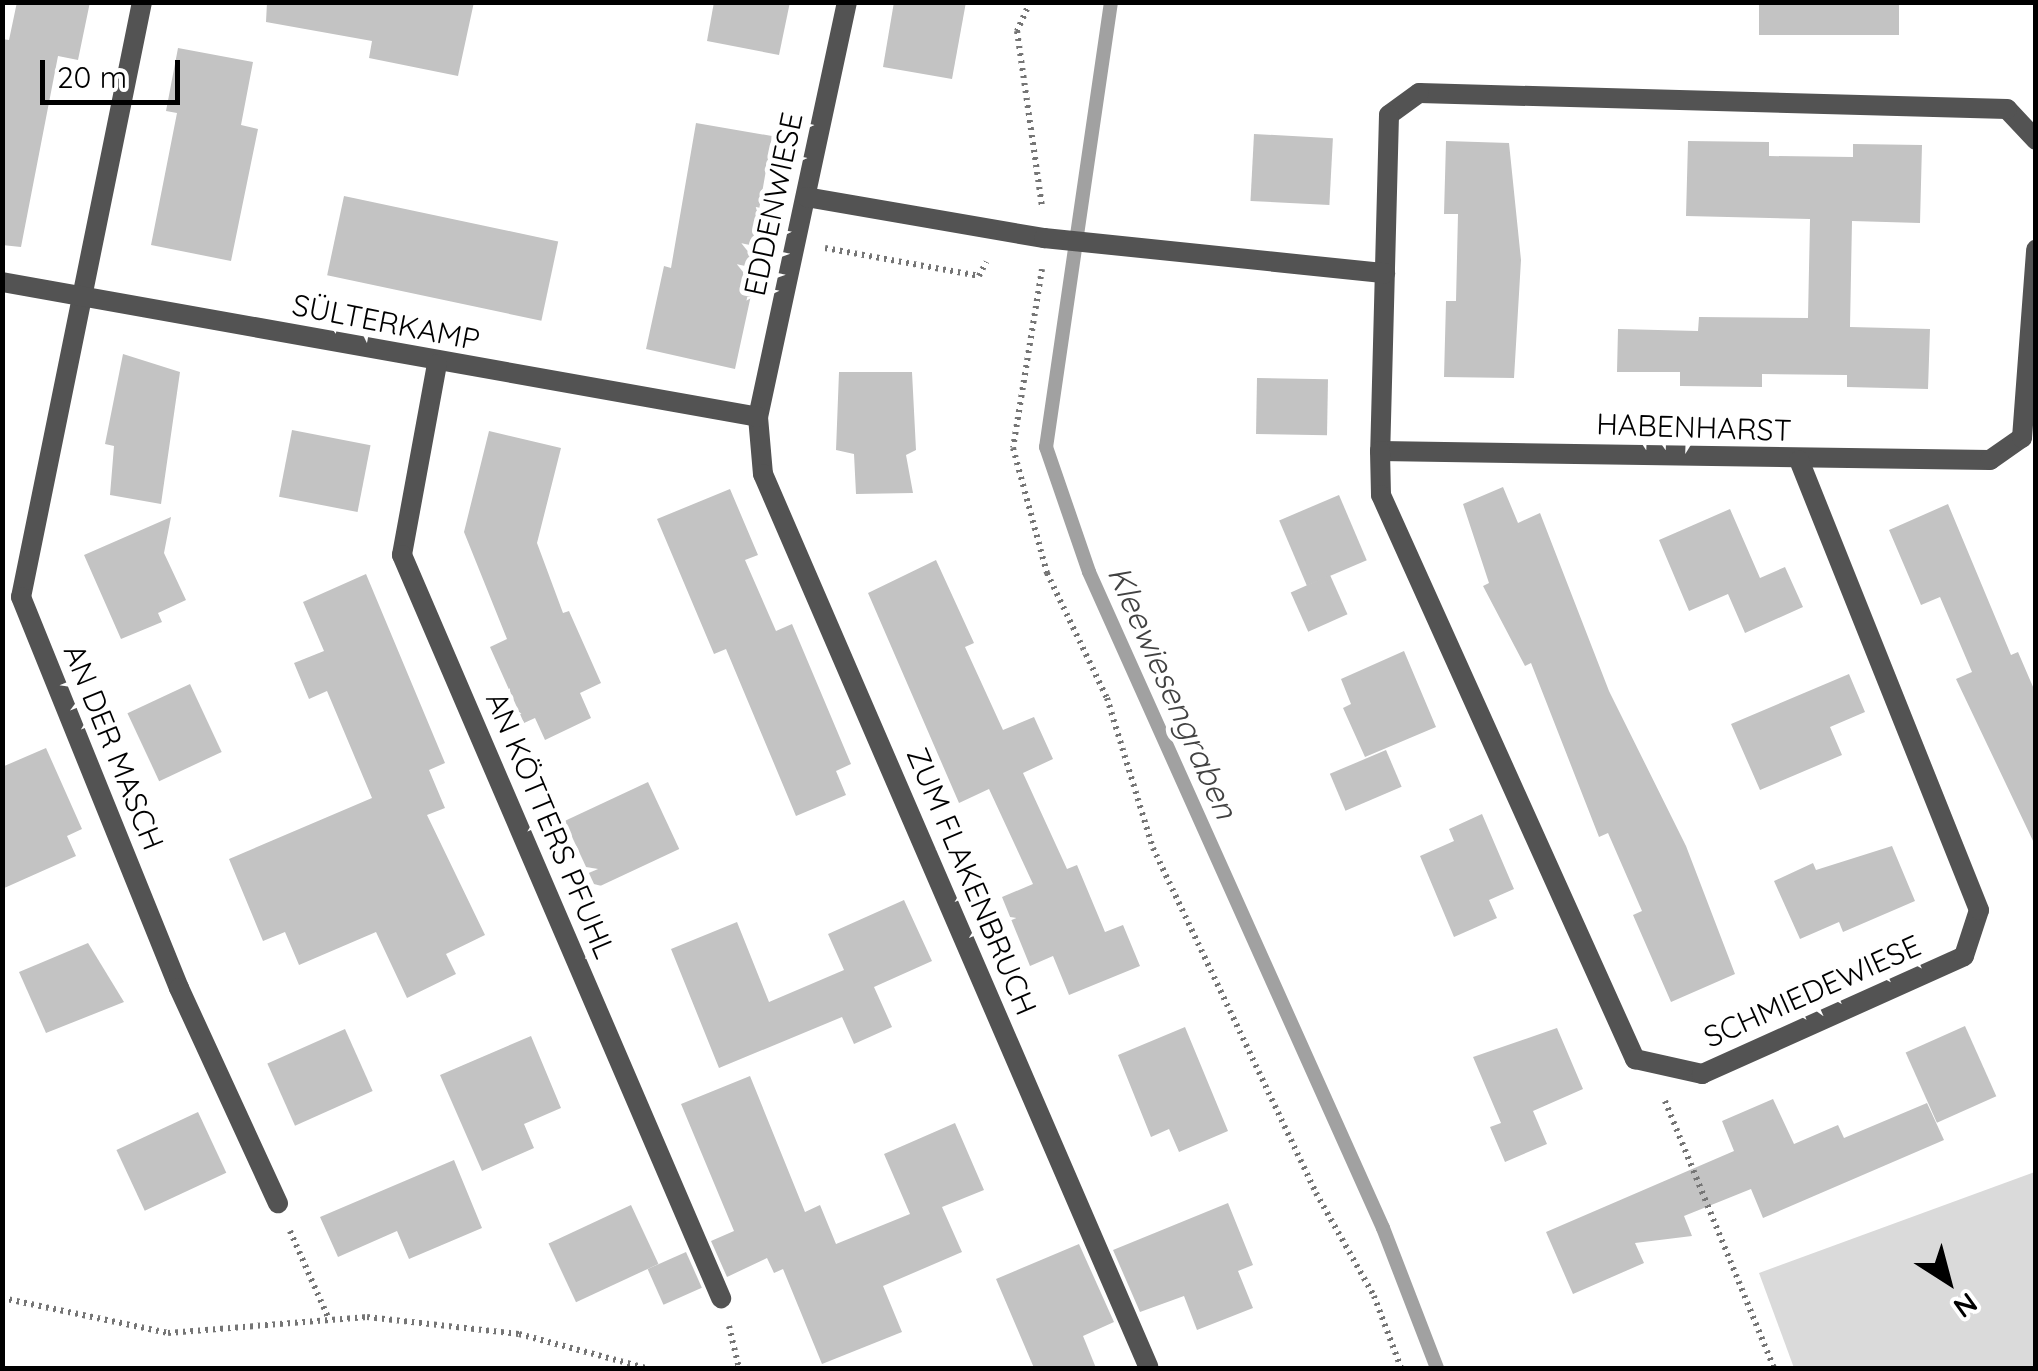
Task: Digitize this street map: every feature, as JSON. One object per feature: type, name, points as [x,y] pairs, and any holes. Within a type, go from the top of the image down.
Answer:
[{"type":"street","points":[[80,291],[142,2]]},
{"type":"street","name":"EDDENWIESE","points":[[758,417],[847,2]]},
{"type":"street","points":[[1651,1062],[1634,1059],[1381,494],[1389,115],[1419,93],[2007,109],[2036,140]]},
{"type":"street","points":[[806,198],[1044,238],[1385,273]]},
{"type":"street","name":"HABENHARST","points":[[1380,451],[1990,460],[2022,438],[2036,250]]},
{"type":"street","name":"SÜLTERKAMP","points":[[2,282],[80,291],[437,364],[758,417]]},
{"type":"street","name":"AN DER MASCH","points":[[80,291],[21,597],[179,988],[278,1204]]},
{"type":"street","name":"AN KÖTTERS PFUHL","points":[[437,364],[402,555],[721,1298]]},
{"type":"street","name":"ZUM FLAKENBRUCH","points":[[758,417],[762,474],[1148,1366]]},
{"type":"street","name":"SCHMIEDEWIESE","points":[[1651,1062],[1702,1074],[1964,956],[1979,910],[1800,460]]},
{"type":"path","points":[[1030,2],[1017,31],[1044,238],[1013,448],[1046,573],[1107,698],[1153,848],[1254,1051],[1316,1193],[1374,1296],[1402,1368]]},
{"type":"path","points":[[796,242],[979,276],[991,253],[1044,238]]},
{"type":"path","points":[[1651,1062],[1774,1368]]},
{"type":"path","points":[[278,1204],[328,1316]]},
{"type":"path","points":[[2,1298],[168,1333],[220,1333],[328,1316],[518,1334],[646,1368]]},
{"type":"shaded area","points":[[2035,1172],[2035,1368],[1794,1368],[1759,1273]]},
{"type":"building","points":[[17,2],[90,2],[78,60],[58,56],[21,247],[2,245],[2,39],[9,40]]},
{"type":"building","points":[[267,2],[474,2],[458,76],[369,58],[372,41],[266,22]]},
{"type":"building","points":[[714,2],[790,2],[779,55],[707,41]]},
{"type":"building","points":[[894,2],[966,2],[952,79],[883,67]]},
{"type":"building","points":[[1759,2],[1899,2],[1899,35],[1759,35]]},
{"type":"building","points":[[178,48],[253,62],[241,125],[258,129],[231,261],[151,245],[177,113],[166,111]]},
{"type":"building","points":[[696,123],[772,136],[746,284],[753,286],[735,369],[646,349],[664,266],[671,268]]},
{"type":"building","points":[[1254,134],[1333,138],[1329,205],[1250,201]]},
{"type":"building","points":[[1446,141],[1509,143],[1521,260],[1514,378],[1444,377],[1446,301],[1456,301],[1458,214],[1444,214]]},
{"type":"building","points":[[1688,141],[1769,142],[1769,156],[1853,157],[1853,144],[1922,145],[1920,223],[1852,221],[1850,327],[1930,329],[1928,389],[1847,387],[1847,375],[1762,374],[1762,387],[1680,386],[1680,372],[1617,372],[1618,329],[1698,331],[1699,317],[1808,318],[1810,219],[1686,216]]},
{"type":"building","points":[[344,196],[558,242],[541,321],[327,275]]},
{"type":"building","points":[[123,354],[180,372],[161,504],[110,495],[114,446],[105,444]]},
{"type":"building","points":[[839,372],[912,372],[916,450],[906,455],[913,493],[856,494],[854,454],[836,450]]},
{"type":"building","points":[[1257,378],[1328,379],[1327,435],[1256,434]]},
{"type":"building","points":[[292,430],[371,445],[358,512],[279,497]]},
{"type":"building","points":[[489,431],[561,448],[537,543],[563,613],[569,611],[601,683],[580,693],[591,718],[545,740],[535,718],[524,723],[490,647],[507,639],[464,532]]},
{"type":"building","points":[[1503,487],[1518,523],[1540,513],[1609,691],[1686,846],[1735,974],[1671,1002],[1633,915],[1642,911],[1608,833],[1599,837],[1531,663],[1525,666],[1483,586],[1489,583],[1463,504]]},
{"type":"building","points":[[730,489],[758,555],[745,560],[776,631],[792,624],[851,764],[836,771],[846,795],[796,816],[726,649],[714,654],[657,519]]},
{"type":"building","points":[[1339,495],[1367,560],[1307,586],[1279,520]]},
{"type":"building","points":[[1948,504],[2011,655],[2018,652],[2036,694],[2035,845],[1956,679],[1972,672],[1940,597],[1921,605],[1889,530]]},
{"type":"building","points":[[1730,509],[1760,578],[1785,567],[1803,607],[1745,633],[1728,594],[1689,611],[1659,540]]},
{"type":"building","points":[[171,517],[164,553],[186,600],[158,613],[162,622],[121,639],[84,555]]},
{"type":"building","points":[[936,560],[974,643],[965,647],[1003,730],[1034,717],[1053,759],[1023,773],[1067,869],[1077,865],[1105,932],[1123,925],[1140,966],[1069,995],[1053,956],[1030,966],[1002,897],[1033,884],[989,789],[959,803],[868,593]]},
{"type":"building","points":[[366,574],[445,763],[429,770],[445,808],[427,815],[485,935],[446,954],[456,974],[407,998],[376,932],[299,965],[285,932],[263,941],[229,859],[372,798],[327,691],[309,699],[294,663],[324,651],[303,602]]},
{"type":"building","points":[[1330,575],[1347,614],[1308,632],[1291,592]]},
{"type":"building","points":[[1404,651],[1436,727],[1365,757],[1343,708],[1351,704],[1341,679]]},
{"type":"building","points":[[1849,674],[1865,712],[1830,727],[1842,755],[1760,790],[1731,724]]},
{"type":"building","points":[[190,684],[222,752],[159,781],[127,713]]},
{"type":"building","points":[[46,748],[82,829],[67,836],[76,856],[2,889],[2,767]]},
{"type":"building","points":[[1386,750],[1402,787],[1345,811],[1330,774]]},
{"type":"building","points":[[648,782],[679,849],[596,888],[565,821]]},
{"type":"building","points":[[1482,814],[1514,889],[1489,900],[1497,918],[1454,937],[1420,856],[1454,841],[1449,829]]},
{"type":"building","points":[[1892,846],[1915,901],[1843,932],[1839,922],[1800,939],[1774,881],[1813,863],[1816,870]]},
{"type":"building","points":[[904,900],[932,961],[874,987],[892,1027],[854,1044],[842,1017],[719,1068],[671,949],[737,922],[769,1002],[844,970],[828,934]]},
{"type":"building","points":[[88,943],[124,1002],[46,1033],[19,972]]},
{"type":"building","points":[[1965,1026],[1996,1096],[1937,1123],[1906,1052]]},
{"type":"building","points":[[1185,1027],[1228,1131],[1179,1152],[1169,1129],[1151,1137],[1118,1055]]},
{"type":"building","points":[[1557,1028],[1583,1089],[1533,1111],[1547,1144],[1505,1162],[1490,1127],[1501,1123],[1473,1057]]},
{"type":"building","points":[[345,1029],[373,1091],[295,1126],[267,1064]]},
{"type":"building","points":[[531,1036],[561,1108],[524,1124],[534,1148],[482,1171],[440,1075]]},
{"type":"building","points":[[750,1076],[805,1212],[820,1205],[836,1244],[910,1214],[884,1154],[955,1123],[984,1190],[942,1207],[962,1252],[883,1286],[902,1332],[822,1364],[783,1269],[774,1273],[767,1258],[727,1277],[711,1241],[734,1231],[681,1104]]},
{"type":"building","points":[[1773,1099],[1794,1144],[1838,1125],[1844,1138],[1927,1103],[1944,1140],[1763,1218],[1751,1189],[1684,1216],[1692,1236],[1635,1243],[1644,1263],[1573,1294],[1546,1232],[1734,1151],[1722,1121]]},
{"type":"building","points":[[198,1112],[226,1173],[145,1211],[116,1150]]},
{"type":"building","points":[[454,1160],[482,1228],[409,1259],[397,1231],[338,1257],[320,1217]]},
{"type":"building","points":[[1228,1203],[1253,1265],[1238,1271],[1253,1308],[1197,1330],[1184,1296],[1140,1312],[1113,1250]]},
{"type":"building","points":[[631,1205],[658,1264],[576,1302],[549,1243]]},
{"type":"building","points":[[1079,1244],[1114,1322],[1083,1336],[1096,1368],[1034,1368],[996,1279]]},
{"type":"building","points":[[686,1252],[702,1288],[663,1305],[648,1269]]},
{"type":"waterway","name":"Kleewiesengraben","points":[[1111,2],[1046,447],[1089,572],[1383,1228],[1437,1368]]}]
